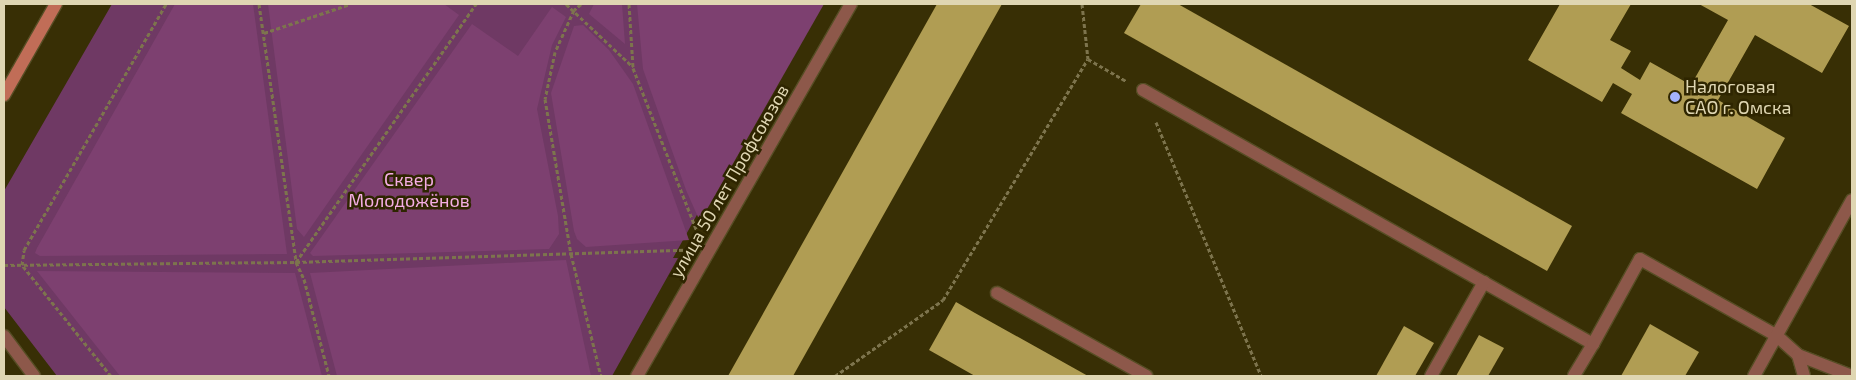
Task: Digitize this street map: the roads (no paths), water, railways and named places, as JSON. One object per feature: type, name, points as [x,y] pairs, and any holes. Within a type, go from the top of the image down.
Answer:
[{"type":"main road","points":[[4,95],[56,4]]},
{"type":"street","name":"улица 50 лет Профсоюзов","points":[[637,376],[851,4]]},
{"type":"street","points":[[1143,90],[1593,344]]},
{"type":"street","points":[[1754,376],[1852,200]]},
{"type":"street","points":[[1574,376],[1640,259],[1776,336],[1798,355],[1852,376]]},
{"type":"street","points":[[1431,376],[1484,282]]},
{"type":"street","points":[[997,293],[1146,376]]},
{"type":"street","points":[[4,338],[34,376]]},
{"type":"street","points":[[1798,355],[1804,376]]},
{"type":"place","name":"Налоговая САО г. Омска","points":[[1675,97]]},
{"type":"park label","name":"Сквер Молодожёнов","points":[[409,190]]}]
